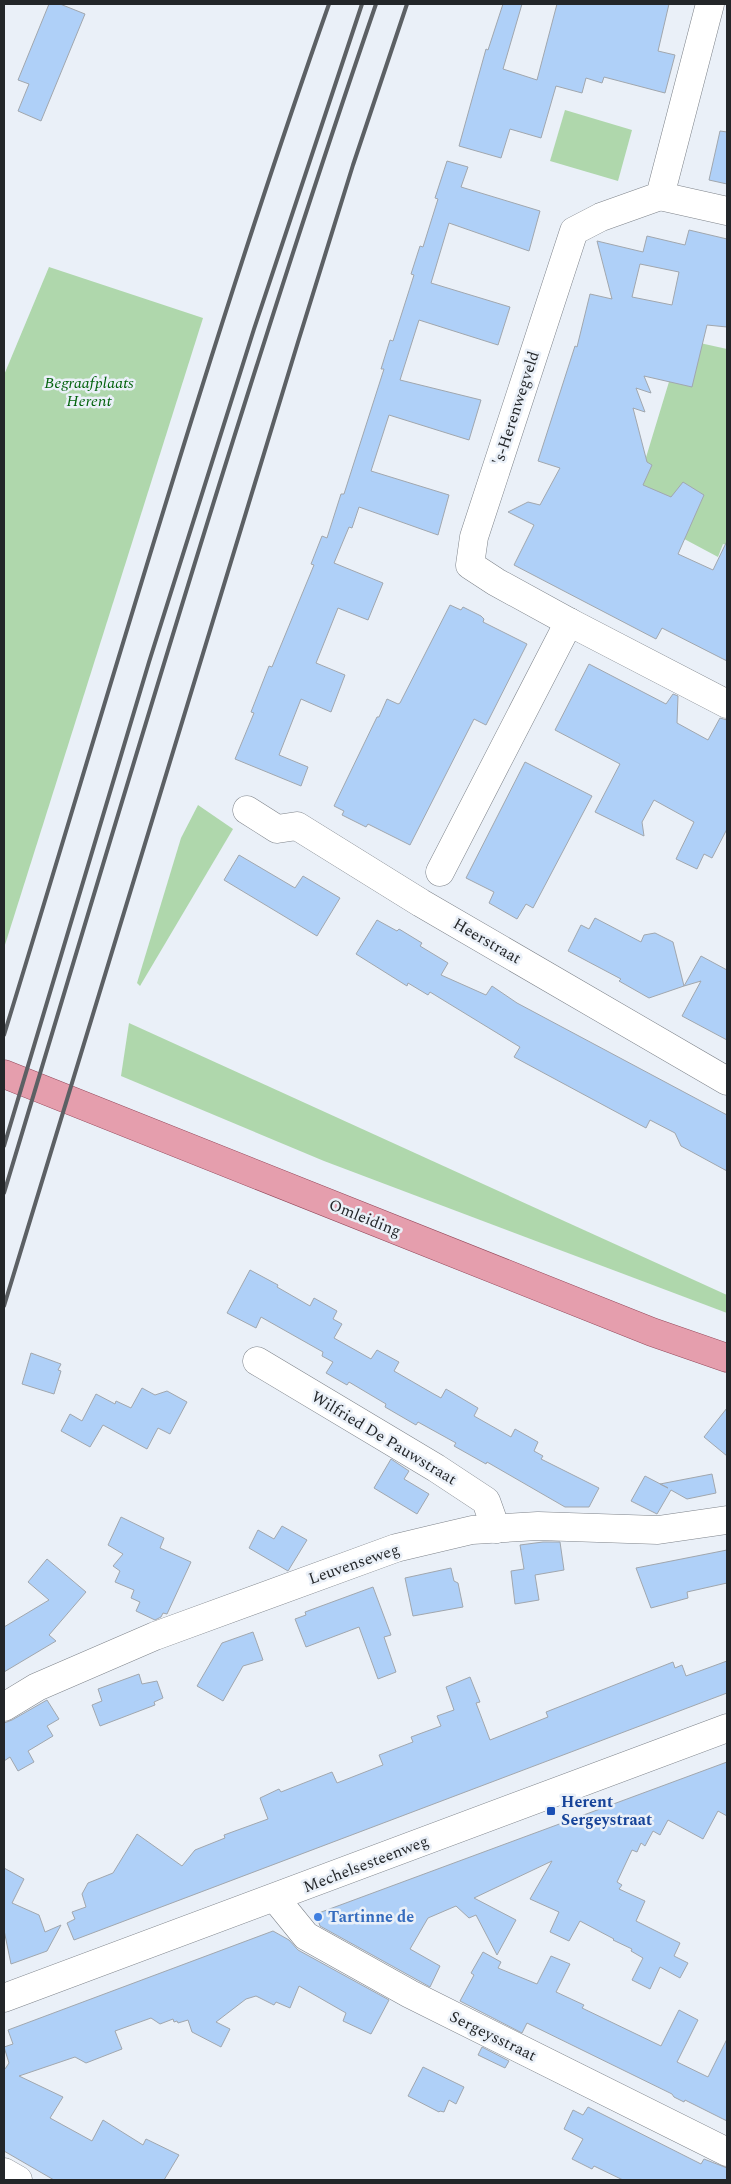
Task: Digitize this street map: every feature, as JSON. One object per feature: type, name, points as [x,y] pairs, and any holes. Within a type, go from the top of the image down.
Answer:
[{"type":"main road","name":"Omleiding","points":[[4,1056],[661,1316],[727,1340]]},
{"type":"main road","name":"Omleiding","points":[[4,1074],[643,1328],[727,1358]]},
{"type":"street","points":[[710,4],[660,196],[727,211]]},
{"type":"street","name":"'s-Herenwegveld","points":[[660,196],[600,217],[574,232],[474,537],[470,564],[496,582],[569,622],[727,704]]},
{"type":"street","points":[[440,872],[569,622]]},
{"type":"street","name":"Heerstraat","points":[[246,810],[277,829],[297,826],[421,903],[727,1081]]},
{"type":"street","name":"Wilfried De Pauwstraat","points":[[257,1361],[436,1468],[486,1501],[496,1529]]},
{"type":"street","name":"Leuvenseweg","points":[[4,1707],[37,1687],[155,1636],[350,1563],[396,1548],[472,1530],[538,1526],[658,1530],[727,1520]]},
{"type":"street","name":"Mechelsesteenweg","points":[[4,1998],[727,1728]]},
{"type":"street","name":"Sergeysstraat","points":[[275,1898],[306,1936],[410,1994],[727,2152]]},
{"type":"street","points":[[4,2172],[18,2180]]},
{"type":"green space","points":[[565,110],[632,130],[618,181],[550,161]]},
{"type":"green space","name":"Begraafplaats Herent","points":[[49,267],[203,318],[4,948],[4,375]]},
{"type":"green space","points":[[682,339],[727,349],[727,545],[723,544],[718,557],[630,510]]},
{"type":"green space","points":[[198,805],[233,829],[140,986],[137,983],[181,838]]},
{"type":"green space","points":[[129,1023],[727,1295],[727,1313],[324,1161],[121,1076]]},
{"type":"building","points":[[49,4],[60,4],[85,14],[41,121],[18,111],[29,84],[18,80]]},
{"type":"building","points":[[503,4],[522,4],[503,69],[537,80],[557,4],[669,4],[658,51],[675,55],[665,93],[604,77],[602,83],[586,78],[582,93],[556,86],[541,138],[510,129],[501,158],[459,146],[486,49],[488,50]]},
{"type":"building","points":[[720,131],[727,132],[727,184],[709,180]]},
{"type":"building","points":[[447,161],[468,167],[461,187],[540,211],[529,251],[449,223],[431,283],[510,307],[498,345],[419,320],[400,380],[481,400],[469,440],[389,415],[371,471],[449,495],[438,535],[359,507],[352,528],[349,527],[334,563],[383,583],[368,620],[338,608],[316,663],[345,675],[331,712],[301,699],[279,755],[308,767],[301,786],[235,759],[254,713],[251,712],[269,666],[272,667],[314,565],[311,564],[322,536],[327,538],[341,494],[344,494],[384,369],[381,369],[390,340],[393,341],[414,275],[411,274],[420,246],[423,247],[438,199],[435,198]]},
{"type":"building","points":[[689,230],[727,239],[727,327],[707,325],[692,387],[644,376],[651,393],[636,388],[645,412],[633,408],[647,462],[652,465],[643,485],[671,497],[683,482],[704,495],[678,554],[713,570],[727,541],[727,661],[662,628],[656,639],[514,565],[534,525],[508,512],[528,502],[540,505],[560,468],[538,461],[575,346],[577,347],[590,294],[612,299],[597,241],[643,252],[647,236],[685,245]],"holes":[[[640,264],[679,272],[672,305],[632,297]]]},
{"type":"building","points":[[450,605],[461,610],[463,607],[481,616],[484,619],[483,622],[527,644],[486,725],[474,719],[410,845],[368,824],[366,827],[342,815],[344,811],[334,806],[387,699],[398,704],[400,703]]},
{"type":"building","points":[[589,664],[666,704],[673,694],[678,696],[677,723],[708,740],[720,718],[727,720],[727,829],[712,858],[704,854],[697,869],[676,859],[694,822],[654,800],[642,822],[644,836],[595,812],[620,764],[555,730]]},
{"type":"building","points":[[525,762],[592,796],[533,908],[526,904],[517,919],[489,903],[494,892],[466,878]]},
{"type":"building","points":[[239,855],[295,888],[303,876],[340,898],[317,936],[224,880]]},
{"type":"building","points":[[595,918],[641,942],[644,935],[655,933],[673,942],[684,986],[649,998],[619,981],[621,979],[568,951],[581,925],[589,929]]},
{"type":"building","points":[[377,920],[397,931],[399,929],[422,943],[420,946],[448,963],[441,975],[486,995],[492,986],[517,1003],[727,1115],[727,1171],[681,1146],[675,1133],[650,1120],[646,1128],[514,1057],[520,1047],[430,992],[428,995],[408,983],[407,986],[356,954]]},
{"type":"building","points":[[701,956],[727,970],[727,1040],[682,1016],[701,981],[684,986]]},
{"type":"building","points":[[250,1270],[278,1285],[277,1287],[310,1306],[314,1298],[337,1311],[333,1319],[342,1324],[334,1338],[371,1359],[377,1350],[399,1362],[394,1371],[432,1393],[441,1398],[446,1389],[478,1408],[474,1416],[511,1437],[515,1429],[538,1442],[534,1451],[543,1456],[541,1459],[599,1488],[589,1507],[565,1507],[487,1462],[486,1464],[454,1446],[456,1443],[418,1422],[416,1425],[385,1407],[386,1404],[349,1382],[347,1385],[326,1373],[333,1362],[322,1356],[323,1352],[261,1317],[256,1328],[227,1313]]},
{"type":"building","points":[[31,1353],[61,1364],[58,1370],[61,1371],[54,1394],[22,1384]]},
{"type":"building","points":[[142,1388],[155,1395],[167,1391],[187,1402],[170,1434],[158,1428],[147,1449],[103,1425],[90,1447],[61,1431],[70,1414],[82,1421],[96,1394],[115,1404],[116,1401],[131,1408]]},
{"type":"building","points":[[727,1408],[727,1456],[704,1437]]},
{"type":"building","points":[[391,1459],[409,1471],[404,1479],[429,1494],[417,1514],[374,1488]]},
{"type":"building","points":[[712,1474],[716,1493],[687,1499],[671,1490],[657,1514],[631,1501],[645,1476],[660,1484]]},
{"type":"building","points":[[121,1517],[164,1538],[160,1548],[191,1562],[167,1614],[163,1613],[161,1617],[155,1620],[136,1611],[140,1602],[131,1598],[134,1590],[115,1582],[120,1571],[113,1566],[123,1554],[108,1545]]},
{"type":"building","points":[[282,1526],[307,1540],[288,1571],[249,1548],[258,1530],[274,1539]]},
{"type":"building","points":[[560,1542],[564,1570],[535,1575],[539,1600],[515,1604],[511,1571],[524,1569],[520,1545]]},
{"type":"building","points":[[727,1550],[727,1583],[687,1592],[688,1598],[651,1608],[636,1568]]},
{"type":"building","points":[[47,1559],[86,1592],[49,1635],[56,1641],[4,1672],[4,1627],[49,1600],[28,1582]]},
{"type":"building","points":[[451,1568],[454,1581],[458,1583],[463,1607],[413,1616],[405,1578]]},
{"type":"building","points":[[373,1587],[391,1635],[384,1637],[396,1672],[378,1679],[359,1627],[306,1647],[295,1619],[306,1615],[305,1612]]},
{"type":"building","points":[[253,1632],[263,1660],[243,1666],[223,1701],[197,1686],[222,1643]]},
{"type":"building","points":[[727,1661],[727,1693],[74,1940],[67,1923],[75,1919],[72,1912],[86,1907],[82,1894],[88,1883],[113,1873],[137,1834],[182,1866],[195,1850],[225,1838],[224,1835],[268,1819],[260,1798],[279,1789],[281,1792],[332,1772],[337,1783],[383,1765],[379,1755],[413,1742],[411,1737],[441,1726],[437,1716],[454,1710],[446,1687],[470,1677],[480,1702],[476,1703],[490,1740],[548,1717],[546,1712],[673,1662],[675,1668],[682,1665],[686,1676]]},
{"type":"building","points":[[139,1674],[142,1684],[157,1681],[163,1698],[154,1702],[155,1705],[100,1726],[92,1705],[102,1701],[98,1689]]},
{"type":"building","points":[[47,1700],[59,1719],[47,1726],[53,1736],[28,1751],[34,1762],[18,1771],[10,1757],[4,1761],[4,1723]]},
{"type":"building","points":[[727,1762],[727,1816],[718,1811],[703,1839],[668,1820],[660,1835],[653,1831],[645,1846],[641,1843],[637,1852],[632,1850],[617,1882],[622,1885],[619,1889],[645,1901],[636,1921],[680,1943],[674,1956],[688,1963],[680,1978],[660,1967],[650,1989],[632,1980],[643,1958],[631,1951],[632,1949],[580,1921],[569,1941],[550,1932],[559,1912],[530,1899],[552,1861],[474,1898],[516,1920],[497,1955],[476,1915],[469,1918],[456,1906],[428,1918],[410,1949],[440,1966],[430,1987],[320,1926],[316,1914]]},
{"type":"building","points":[[4,1868],[24,1879],[12,1903],[39,1915],[45,1932],[61,1925],[47,1951],[11,1964],[4,1930]]},
{"type":"building","points":[[273,1931],[289,1940],[298,1950],[389,2000],[371,2034],[343,2021],[346,2013],[299,1986],[290,2008],[276,2002],[274,2005],[256,1996],[246,1999],[216,2022],[230,2029],[221,2047],[192,2032],[188,2020],[178,2023],[177,2021],[174,2022],[173,2019],[160,2024],[151,2018],[115,2031],[122,2049],[86,2063],[75,2057],[19,2076],[63,2097],[50,2118],[92,2141],[103,2120],[143,2145],[146,2139],[179,2155],[164,2180],[54,2180],[4,2151],[4,2068],[9,2063],[4,2047],[13,2044],[8,2030]]},
{"type":"building","points":[[483,1952],[501,1962],[498,1968],[537,1984],[551,1956],[570,1964],[556,1992],[584,2005],[582,2008],[661,2046],[679,2010],[698,2020],[677,2062],[708,2077],[727,2039],[727,2121],[685,2100],[684,2102],[672,2094],[527,2023],[522,2033],[460,2001],[474,1975],[471,1973]]},
{"type":"building","points":[[482,2047],[509,2061],[505,2068],[478,2055]]},
{"type":"building","points":[[423,2067],[464,2087],[456,2104],[449,2100],[444,2112],[439,2112],[408,2096]]},
{"type":"building","points":[[588,2107],[701,2164],[704,2159],[727,2168],[727,2180],[623,2180],[594,2166],[592,2169],[572,2159],[583,2139],[564,2129],[573,2110],[583,2115]]},
{"type":"railway","points":[[4,1035],[201,389],[242,260],[329,4]]},
{"type":"railway","points":[[4,1146],[149,662],[254,329],[362,4]]},
{"type":"railway","points":[[4,1193],[231,448],[326,152],[376,4]]},
{"type":"railway","points":[[4,1306],[298,342],[353,165],[407,4]]},
{"type":"place","name":"Herent Sergeystraat","points":[[551,1811]]},
{"type":"place","name":"Tartinne de","points":[[318,1917]]}]
